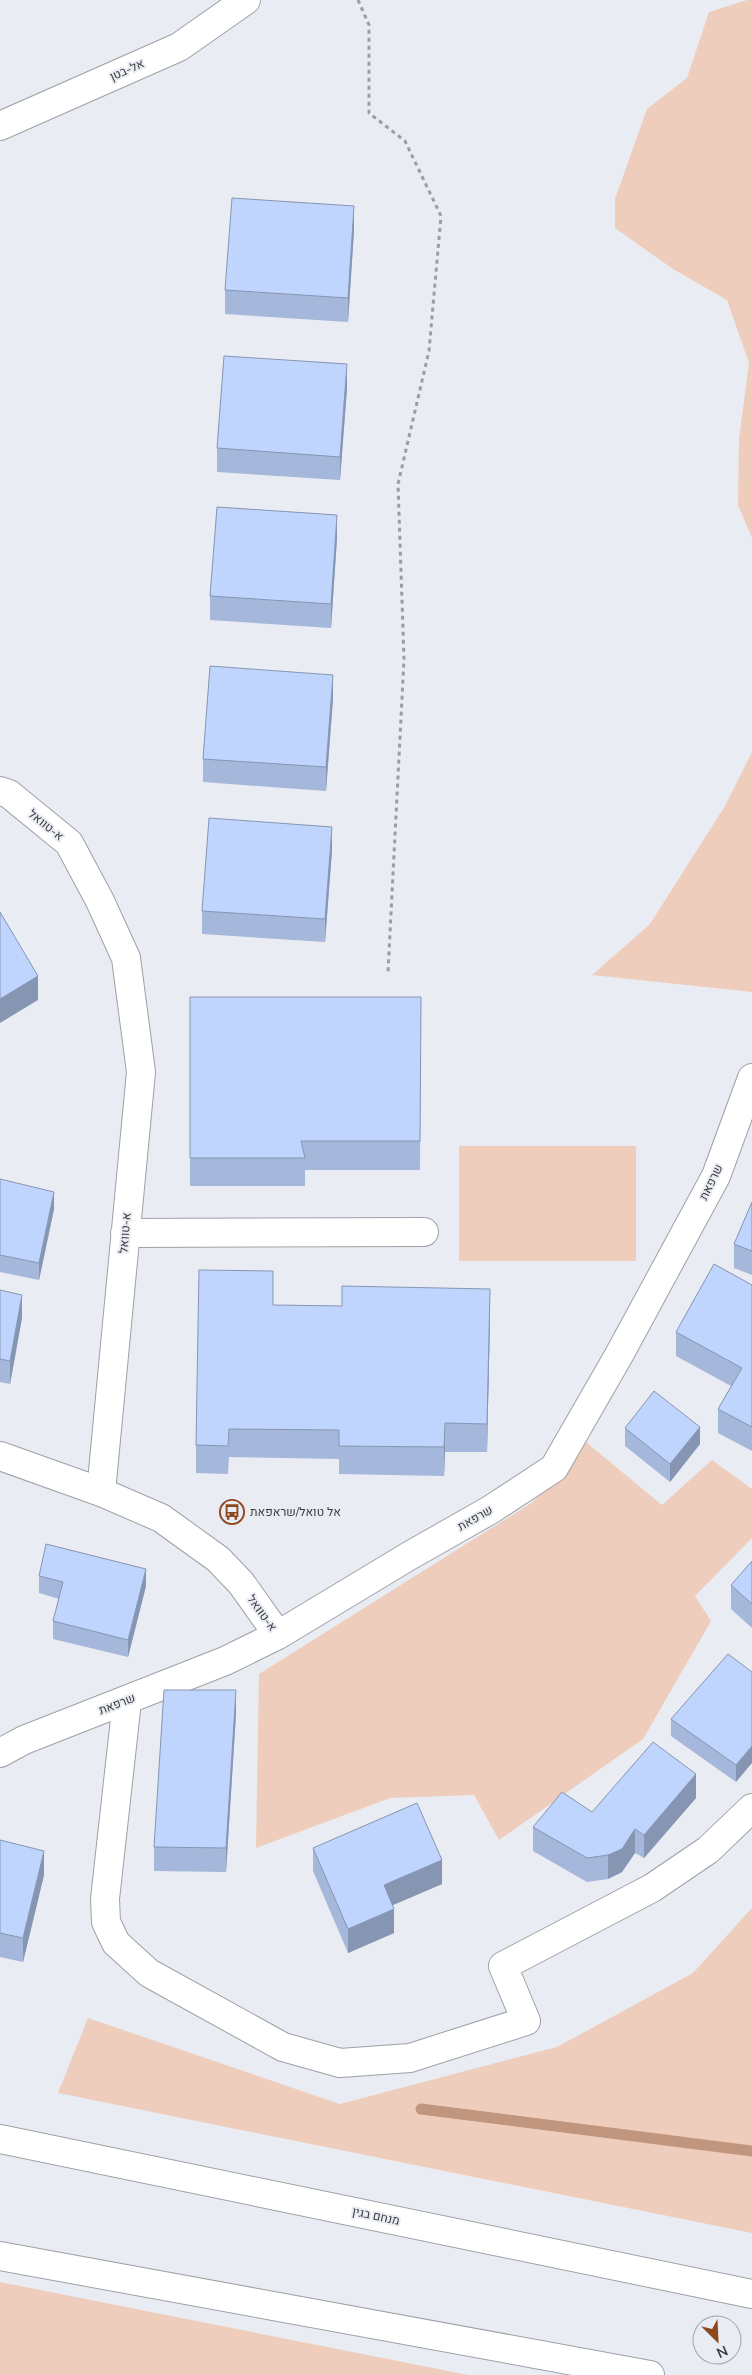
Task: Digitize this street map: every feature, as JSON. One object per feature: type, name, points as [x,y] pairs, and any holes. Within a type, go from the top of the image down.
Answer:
[{"type":"main road","name":"אל-בטן","points":[[0,126],[179,47],[246,0]]},
{"type":"main road","name":"א-טוואל","points":[[0,791],[9,794],[69,843],[100,901],[126,958],[141,1072],[101,1492],[161,1518],[218,1559],[253,1599],[278,1635]]},
{"type":"main road","name":"שרפאת","points":[[0,1753],[24,1740],[225,1661],[278,1635],[409,1556],[490,1510],[554,1468],[619,1355],[716,1176],[752,1078]]},
{"type":"main road","points":[[125,1233],[424,1232]]},
{"type":"main road","points":[[0,1456],[101,1492]]},
{"type":"main road","points":[[127,1700],[104,1899],[106,1922],[116,1943],[149,1973],[283,2047],[340,2063],[410,2058],[526,2021],[503,1966],[652,1888],[708,1850],[752,1808]]},
{"type":"main road","name":"מנחם בגין","points":[[0,2139],[752,2294]]},
{"type":"main road","points":[[0,2256],[650,2375]]},
{"type":"path","points":[[358,0],[369,26],[369,113],[405,142],[441,216],[430,351],[398,484],[404,659],[388,972]]},
{"type":"shaded area","points":[[752,0],[752,538],[738,505],[739,439],[749,363],[727,300],[673,269],[615,228],[615,199],[647,109],[687,78],[709,12]]},
{"type":"shaded area","points":[[752,752],[752,992],[592,975],[650,924],[725,806]]},
{"type":"shaded area","points":[[459,1146],[636,1146],[636,1261],[459,1261]]},
{"type":"shaded area","points":[[586,1442],[662,1505],[712,1460],[752,1489],[752,1538],[695,1596],[711,1621],[643,1739],[499,1840],[474,1795],[390,1798],[256,1848],[259,1674],[533,1502]]},
{"type":"shaded area","points":[[752,1908],[752,2233],[58,2093],[88,2018],[340,2104],[557,2047],[693,1973]]},
{"type":"shaded area","points":[[0,2282],[468,2375],[0,2375]]},
{"type":"building","points":[[232,198],[354,206],[348,298],[225,290]]},
{"type":"building","points":[[224,356],[347,364],[340,457],[217,448]]},
{"type":"building","points":[[217,507],[337,515],[331,604],[210,596]]},
{"type":"building","points":[[210,666],[333,675],[326,767],[203,759]]},
{"type":"building","points":[[209,818],[332,827],[325,919],[202,911]]},
{"type":"building","points":[[0,912],[38,976],[0,999]]},
{"type":"building","points":[[190,997],[421,997],[420,1141],[301,1141],[305,1158],[190,1158]]},
{"type":"building","points":[[0,1179],[54,1192],[39,1263],[0,1255]]},
{"type":"building","points":[[752,1202],[752,1251],[734,1244]]},
{"type":"building","points":[[714,1264],[752,1285],[752,1427],[718,1409],[742,1368],[676,1332]]},
{"type":"building","points":[[199,1270],[273,1271],[273,1305],[342,1306],[342,1286],[490,1289],[487,1424],[445,1423],[444,1447],[339,1446],[339,1430],[229,1429],[228,1446],[196,1445]]},
{"type":"building","points":[[0,1290],[22,1295],[10,1361],[0,1359]]},
{"type":"building","points":[[654,1391],[700,1427],[670,1464],[625,1428]]},
{"type":"building","points":[[46,1544],[146,1569],[128,1640],[53,1621],[63,1582],[39,1576]]},
{"type":"building","points":[[752,1561],[752,1604],[731,1585]]},
{"type":"building","points":[[728,1654],[752,1672],[752,1746],[736,1765],[671,1719]]},
{"type":"building","points":[[164,1690],[236,1690],[226,1848],[154,1847]]},
{"type":"building","points":[[653,1742],[696,1774],[644,1835],[635,1829],[622,1849],[608,1855],[587,1858],[533,1827],[562,1792],[592,1812]]},
{"type":"building","points":[[417,1803],[442,1860],[384,1885],[394,1909],[348,1929],[313,1848]]},
{"type":"building","points":[[0,1840],[44,1851],[23,1938],[0,1933]]},
{"type":"waterway","points":[[421,2109],[752,2151]]},
{"type":"place","name":"אל טואל/שראפאת","points":[[232,1512]]}]
